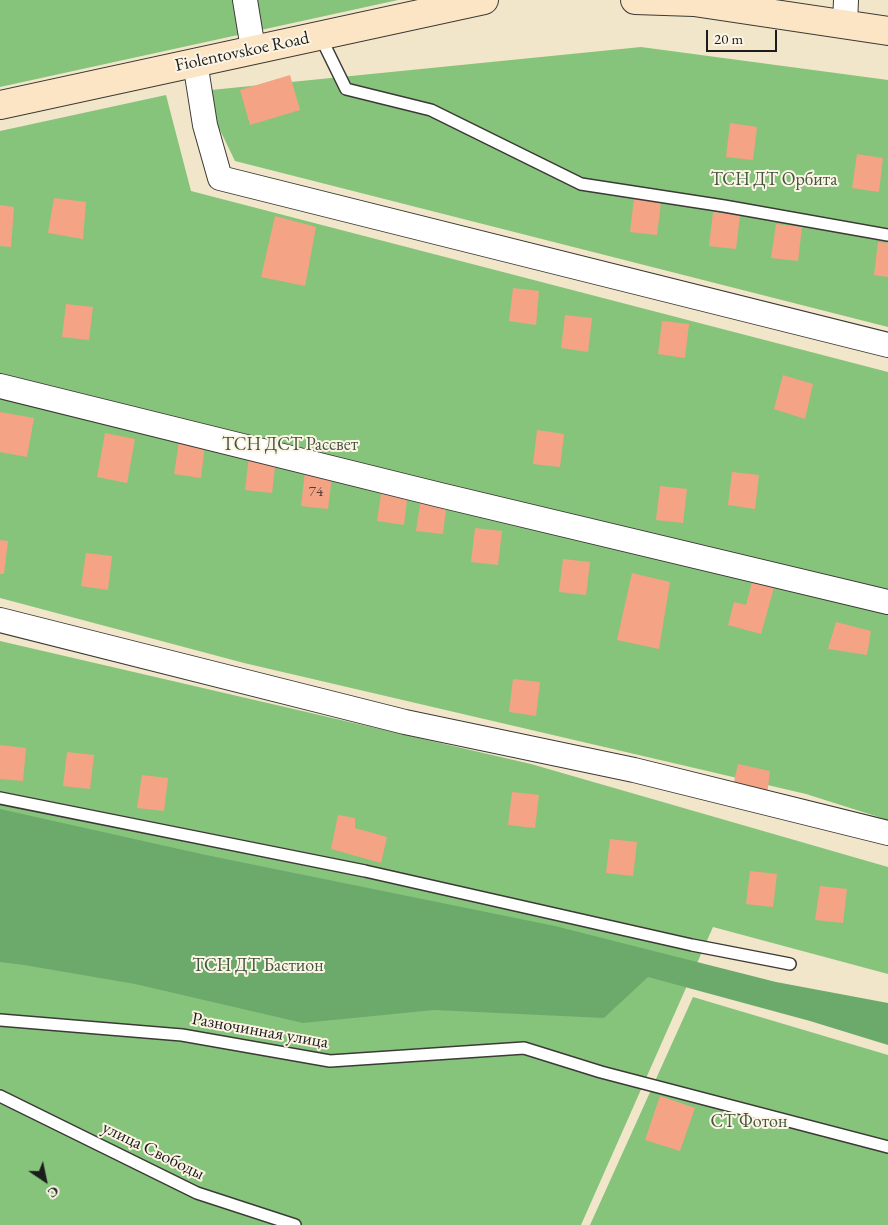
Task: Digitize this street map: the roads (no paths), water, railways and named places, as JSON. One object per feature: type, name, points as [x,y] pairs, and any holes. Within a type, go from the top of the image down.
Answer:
[{"type":"main road","name":"Fiolentovskoe Road","points":[[0,105],[484,0]]},
{"type":"main road","points":[[634,0],[845,12],[888,31]]},
{"type":"street","points":[[245,0],[254,49]]},
{"type":"street","points":[[194,62],[206,125],[220,178],[888,345]]},
{"type":"street","points":[[0,386],[440,495],[888,602]]},
{"type":"street","points":[[0,620],[405,722],[634,770],[888,833]]},
{"type":"lane","points":[[319,35],[346,89],[431,110],[581,184],[724,206],[888,235]]},
{"type":"lane","points":[[0,798],[365,871],[692,945],[790,964]]},
{"type":"lane","name":"Разночинная улица","points":[[0,1020],[182,1035],[330,1061],[524,1048],[602,1072],[888,1147]]},
{"type":"lane","name":"улица Свободы","points":[[0,1096],[197,1193],[295,1225]]},
{"type":"park label","name":"ТСН ДТ Орбита","points":[[774,180]]},
{"type":"park label","name":"ТСН ДСТ Рассвет","points":[[290,445]]},
{"type":"park label","name":"ТСН ДТ Бастион","points":[[258,966]]},
{"type":"park label","name":"СТ Фотон","points":[[749,1122]]}]
